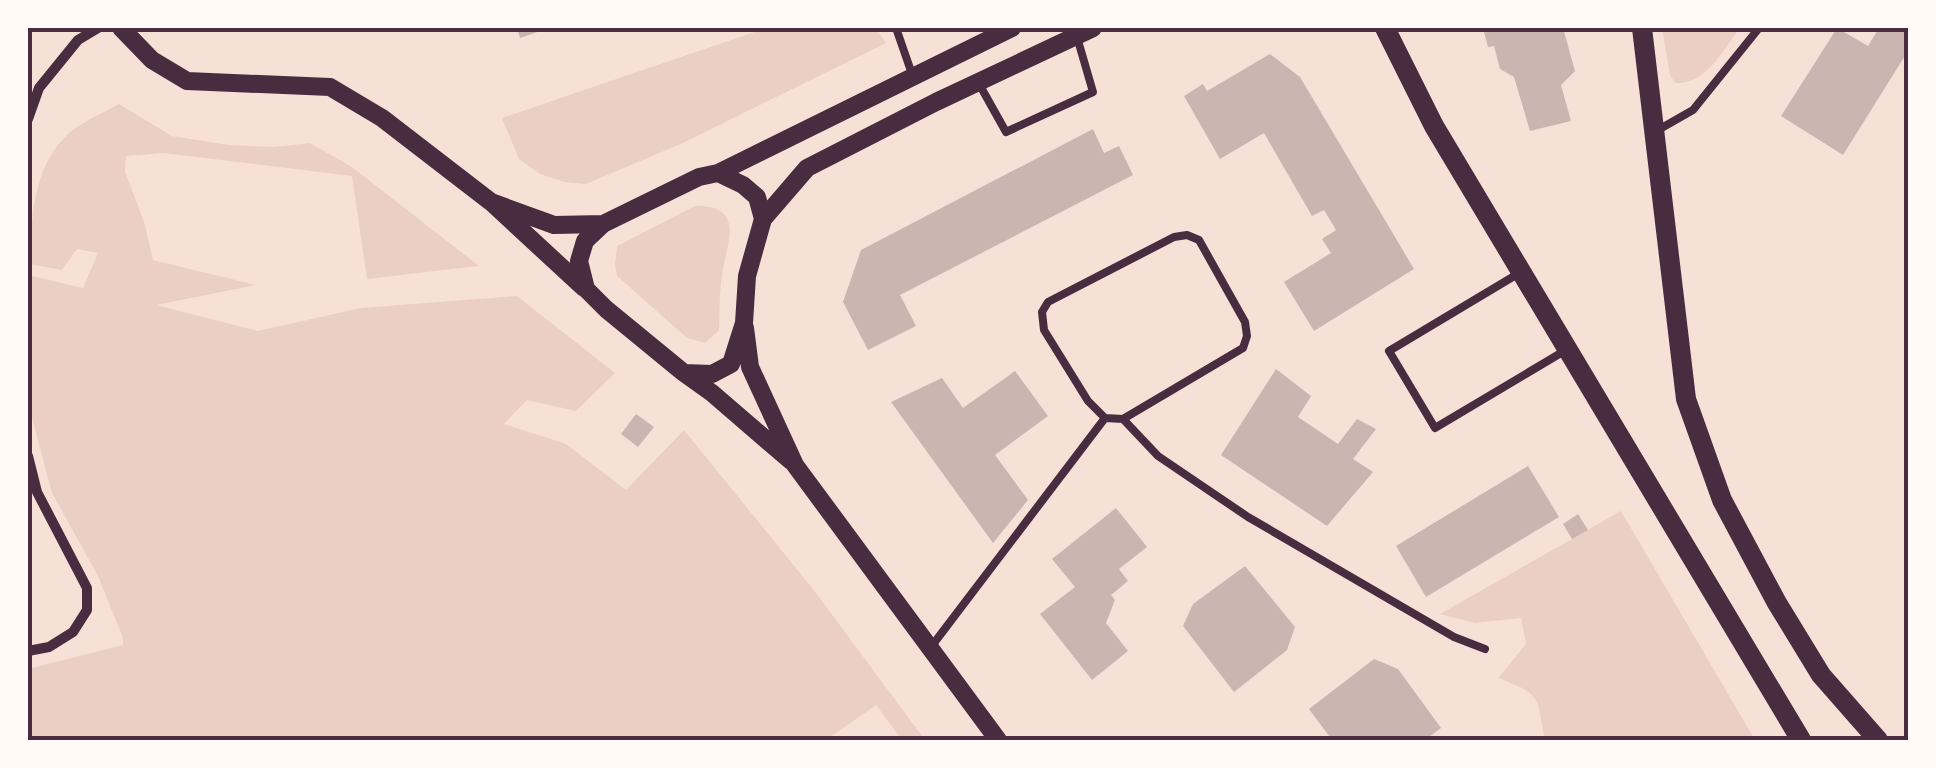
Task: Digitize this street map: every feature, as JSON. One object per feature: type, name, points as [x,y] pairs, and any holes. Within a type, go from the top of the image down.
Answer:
[{"type":"main road","points":[[1642,28],[1686,399],[1722,500],[1777,604],[1821,674],[1878,740]]},
{"type":"main road","points":[[1382,31],[1434,126],[1801,740]]},
{"type":"street","points":[[28,119],[33,87],[78,40],[98,28]]},
{"type":"street","points":[[121,28],[152,60],[187,81],[330,88],[382,118],[492,202],[606,310],[795,465]]},
{"type":"street","points":[[586,290],[580,261],[584,241],[603,224],[699,177],[718,173],[1012,28]]},
{"type":"street","points":[[684,374],[712,374],[731,364],[744,322],[748,276],[763,219],[807,168],[1085,32]]},
{"type":"street","points":[[718,173],[757,197],[763,219]]},
{"type":"street","points":[[492,202],[554,225],[603,224]]},
{"type":"street","points":[[744,322],[750,367],[795,465],[998,740]]},
{"type":"street","points":[[28,456],[32,493],[87,588],[86,610],[73,632],[49,647],[28,651]]},
{"type":"lane","points":[[896,28],[914,78]]},
{"type":"lane","points":[[1654,132],[1693,110],[1759,28]]},
{"type":"lane","points":[[978,82],[1006,132],[1094,92],[1085,32]]},
{"type":"lane","points":[[1188,235],[1199,240],[1245,322],[1248,336],[1244,348],[1123,419],[1105,418],[1088,401],[1044,330],[1042,312],[1048,302],[1174,236],[1188,235]]},
{"type":"lane","points":[[1521,272],[1389,351],[1434,428],[1567,350]]},
{"type":"lane","points":[[931,647],[1105,418]]},
{"type":"lane","points":[[1123,419],[1158,456],[1248,517],[1454,638],[1485,649]]},
{"type":"shaded area","points":[[766,28],[876,28],[886,43],[683,143],[586,184],[540,174],[519,159],[502,118]]},
{"type":"shaded area","points":[[1662,28],[1740,28],[1705,72],[1696,79],[1675,83],[1670,75]]},
{"type":"shaded area","points":[[119,104],[172,136],[229,145],[274,147],[310,143],[352,167],[479,266],[367,279],[352,176],[164,153],[126,156],[125,171],[153,260],[256,285],[156,305],[258,331],[361,308],[517,296],[615,373],[576,411],[527,400],[504,424],[566,444],[626,490],[684,430],[813,589],[925,740],[902,740],[876,705],[826,740],[28,740],[28,669],[123,645],[98,576],[52,493],[28,394],[28,275],[83,288],[98,253],[77,249],[62,270],[29,264],[40,180],[65,137]]},
{"type":"shaded area","points":[[695,206],[721,212],[730,228],[721,282],[719,330],[705,343],[687,338],[617,276],[615,264],[617,246]]},
{"type":"shaded area","points":[[1621,511],[1755,740],[1545,740],[1535,699],[1498,678],[1526,644],[1521,618],[1475,623],[1440,614]]},
{"type":"building","points":[[517,28],[549,28],[520,38]]},
{"type":"building","points":[[1483,28],[1563,28],[1575,71],[1561,85],[1571,121],[1530,131],[1514,77],[1500,69],[1494,46],[1488,47]]},
{"type":"building","points":[[1837,28],[1868,46],[1879,28],[1908,28],[1908,51],[1843,155],[1781,116]]},
{"type":"building","points":[[1270,54],[1300,77],[1414,269],[1314,331],[1284,282],[1331,253],[1322,239],[1336,230],[1324,210],[1312,216],[1264,133],[1220,159],[1184,96],[1203,84],[1207,91]]},
{"type":"building","points":[[1093,129],[1104,153],[1119,146],[1133,175],[900,295],[916,326],[868,350],[843,302],[861,250]]},
{"type":"building","points":[[1276,369],[1311,396],[1298,417],[1338,444],[1357,419],[1376,429],[1353,459],[1373,472],[1327,526],[1221,455]]},
{"type":"building","points":[[1015,371],[1048,416],[995,455],[1028,500],[993,543],[891,402],[942,378],[963,408]]},
{"type":"building","points":[[636,414],[654,427],[638,447],[621,434]]},
{"type":"building","points":[[1528,466],[1559,517],[1426,597],[1396,546]]},
{"type":"building","points":[[1116,508],[1147,547],[1119,569],[1128,581],[1111,595],[1115,600],[1106,623],[1128,651],[1092,680],[1040,614],[1075,587],[1052,559]]},
{"type":"building","points":[[1578,514],[1588,530],[1572,539],[1563,524]]},
{"type":"building","points":[[1245,566],[1295,627],[1287,650],[1234,692],[1183,626],[1193,604]]},
{"type":"building","points":[[1374,659],[1398,669],[1441,728],[1425,740],[1332,740],[1309,709]]}]
